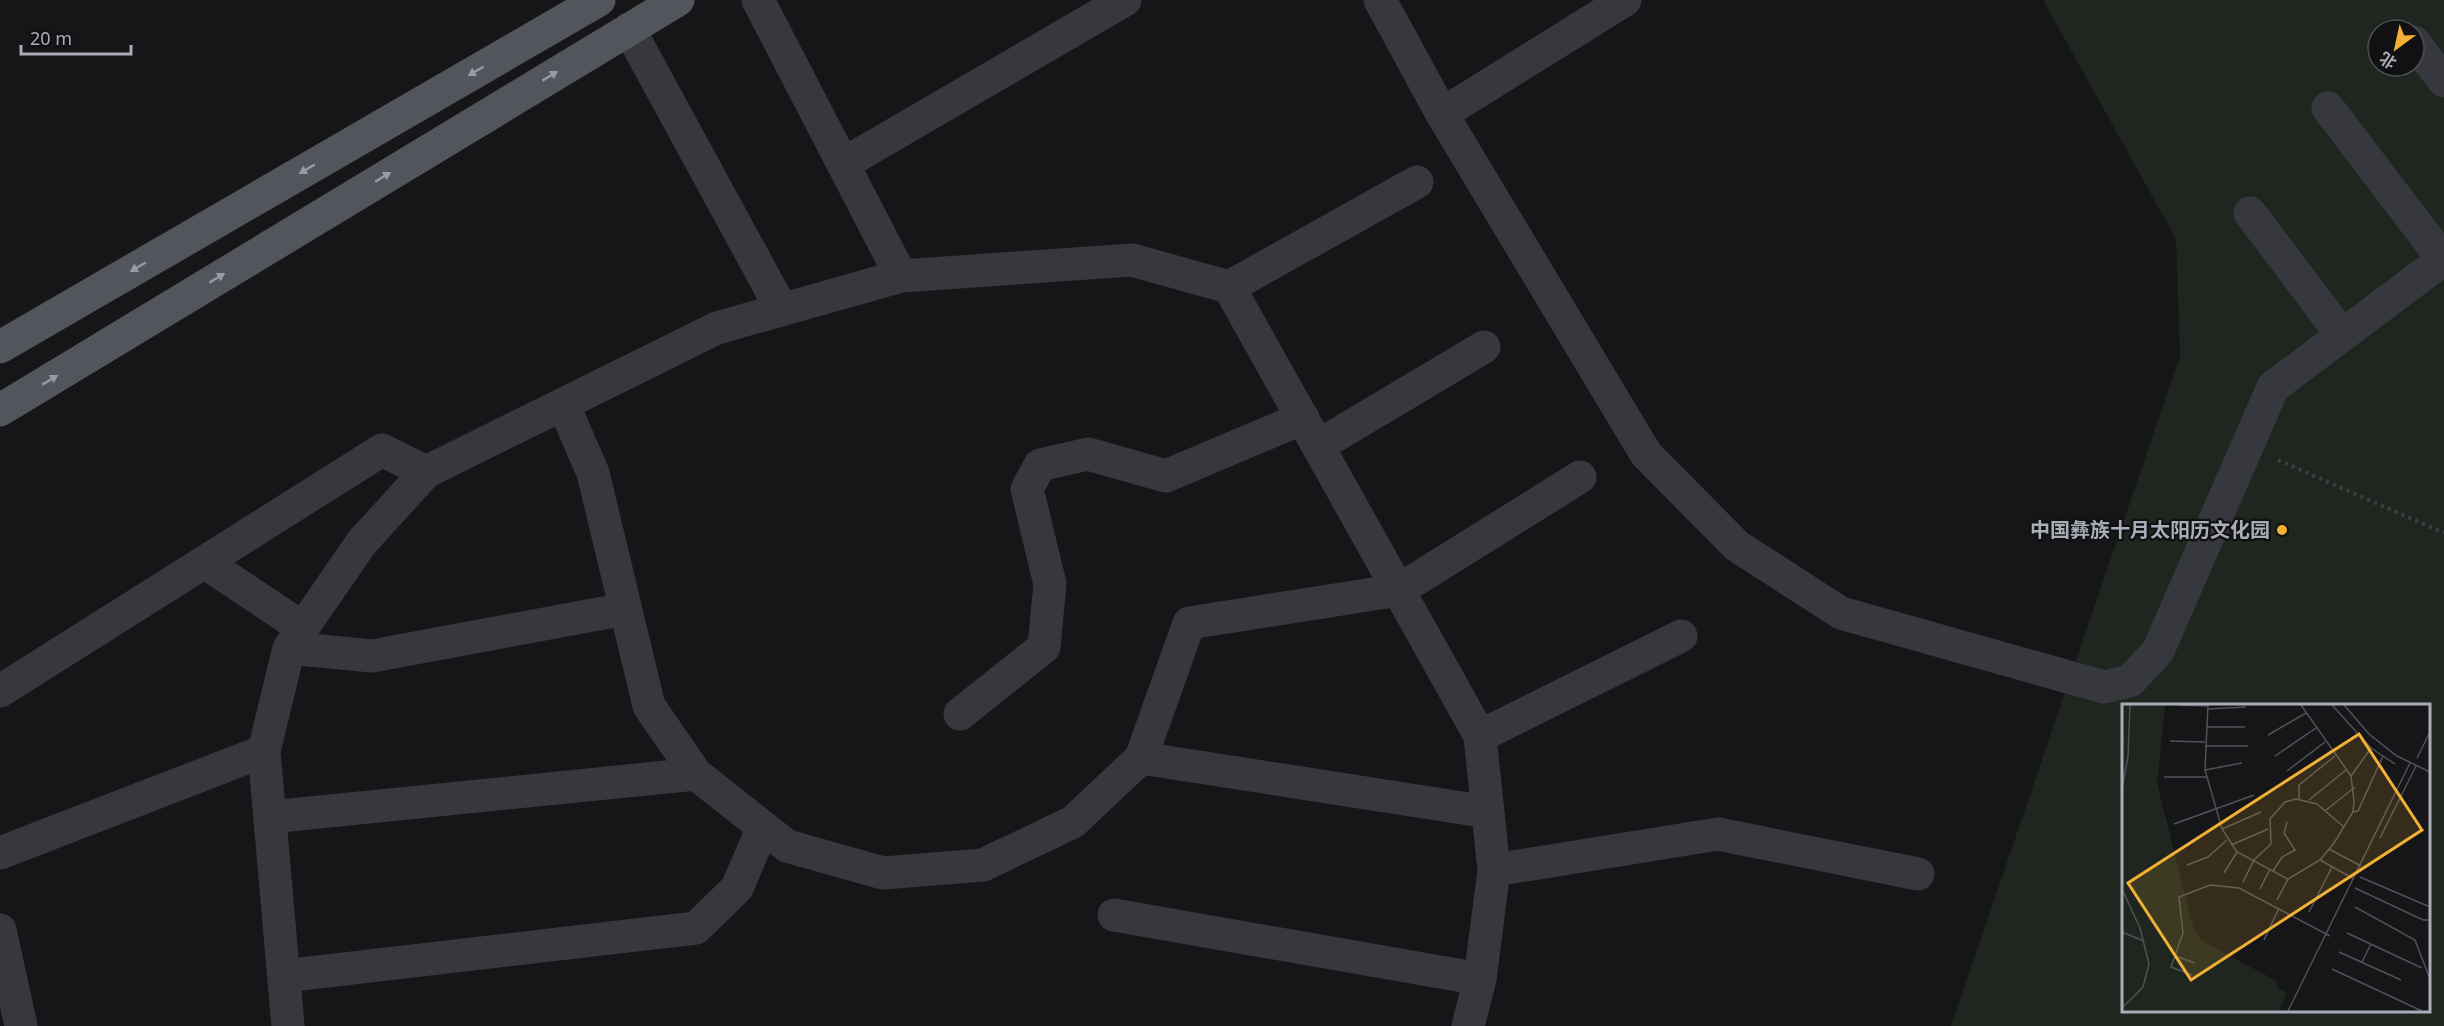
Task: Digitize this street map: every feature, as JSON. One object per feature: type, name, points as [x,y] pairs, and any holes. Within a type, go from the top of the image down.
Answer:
[{"type":"main road","points":[[0,347],[599,0]]},
{"type":"main road","points":[[0,410],[678,0]]},
{"type":"street","points":[[758,0],[901,276]]},
{"type":"street","points":[[843,164],[1125,0]]},
{"type":"street","points":[[1380,0],[1442,114],[1646,454],[1737,546],[1840,613],[2104,687],[2130,681],[2158,651],[2273,387],[2444,259],[2328,108]]},
{"type":"street","points":[[1442,114],[1625,0]]},
{"type":"street","points":[[629,29],[782,310]]},
{"type":"street","points":[[2426,58],[2444,81]]},
{"type":"street","points":[[288,1026],[264,751],[296,638],[362,543],[426,472],[717,328],[901,276],[1132,260],[1229,287],[1417,182]]},
{"type":"street","points":[[2250,213],[2342,335]]},
{"type":"street","points":[[1229,287],[1480,736],[1494,870],[1480,979],[1468,1026]]},
{"type":"street","points":[[960,714],[1044,647],[1050,584],[1027,489],[1040,465],[1088,454],[1166,476],[1310,432],[1484,347]]},
{"type":"street","points":[[563,404],[593,473],[649,706],[696,774],[787,846],[883,873],[983,865],[1073,822],[1141,758],[1190,624],[1399,590],[1580,477]]},
{"type":"street","points":[[0,691],[382,450],[426,472]]},
{"type":"street","points":[[204,562],[296,638],[372,656],[625,609]]},
{"type":"street","points":[[1480,736],[1681,636]]},
{"type":"street","points":[[0,853],[264,751]]},
{"type":"street","points":[[1141,758],[1488,812]]},
{"type":"street","points":[[270,818],[696,774]]},
{"type":"street","points":[[284,976],[696,928],[738,888],[763,827]]},
{"type":"street","points":[[1494,870],[1718,834],[1918,874]]},
{"type":"street","points":[[1114,915],[1480,979]]},
{"type":"street","points":[[0,930],[21,1026]]},
{"type":"path","points":[[2247,447],[2444,533]]},
{"type":"shaded area","name":"中国彝族十月太阳历文化园","points":[[2043,0],[2444,0],[2444,1026],[1951,1026],[2180,356],[2176,239]]},
{"type":"place","name":"中国彝族十月太阳历文化园","points":[[2282,530]]}]
